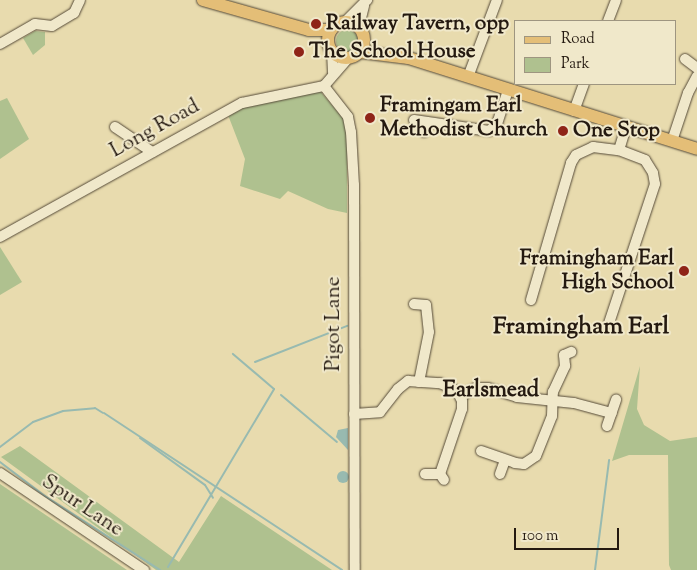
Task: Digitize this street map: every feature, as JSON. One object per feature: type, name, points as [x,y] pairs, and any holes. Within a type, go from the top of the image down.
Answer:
[{"type":"main road","points":[[203,0],[309,30],[330,41],[348,58],[360,52],[395,56],[697,149]]},
{"type":"main road","points":[[330,41],[346,22],[395,56]]},
{"type":"main road","points":[[360,52],[361,31]]},
{"type":"street","points":[[0,44],[35,24],[52,26],[74,13],[80,0]]},
{"type":"street","points":[[468,77],[497,0]]},
{"type":"street","points":[[608,20],[616,0]]},
{"type":"street","points":[[346,22],[366,3]]},
{"type":"street","points":[[361,31],[366,3]]},
{"type":"street","points":[[330,41],[333,74]]},
{"type":"street","points":[[324,86],[348,58]]},
{"type":"street","points":[[685,59],[697,68]]},
{"type":"street","points":[[672,141],[688,93],[697,76]]},
{"type":"street","points":[[574,111],[584,85]]},
{"type":"street","name":"Long Road","points":[[0,237],[242,104],[324,86]]},
{"type":"street","name":"Pigot Lane","points":[[324,86],[348,117],[354,185],[355,570]]},
{"type":"street","points":[[414,120],[425,127],[489,131],[497,124],[508,90]]},
{"type":"street","points":[[115,127],[152,152]]},
{"type":"street","points":[[619,150],[626,127]]},
{"type":"street","points":[[531,300],[571,163],[576,155],[593,147],[619,150],[645,160],[654,173],[655,184],[609,323]]},
{"type":"street","points":[[414,304],[430,305],[428,348],[419,382]]},
{"type":"street","points":[[481,451],[505,460],[524,464],[536,456],[552,416],[556,382],[565,366],[564,354]]},
{"type":"street","points":[[354,414],[380,412],[403,383],[419,382],[450,386],[460,396],[460,415],[442,477],[425,474]]},
{"type":"street","points":[[460,396],[476,388],[488,388],[517,397],[554,400],[612,413]]},
{"type":"street","points":[[608,426],[616,400]]},
{"type":"street","points":[[500,474],[505,460]]},
{"type":"street","name":"Spur Lane","points":[[0,473],[144,570]]},
{"type":"green space","points":[[347,30],[355,33],[358,41],[355,49],[347,52],[339,49],[336,41],[339,33]]},
{"type":"green space","points":[[35,31],[45,32],[45,45],[33,55],[23,38]]},
{"type":"green space","points":[[320,91],[347,123],[347,213],[328,209],[288,191],[280,199],[240,186],[245,159],[228,115],[243,108]]},
{"type":"green space","points":[[7,98],[29,139],[0,159],[0,101]]},
{"type":"green space","points":[[0,247],[22,282],[0,295]]},
{"type":"green space","points":[[640,366],[637,409],[644,425],[670,441],[697,437],[697,570],[671,570],[669,565],[668,455],[629,455],[612,461]]},
{"type":"green space","points":[[20,446],[179,562],[221,496],[332,570],[156,570],[1,457]]},
{"type":"green space","points":[[0,484],[127,570],[0,570]]},
{"type":"water","points":[[348,428],[348,450],[336,437],[338,430]]},
{"type":"water","points":[[343,471],[349,477],[343,483],[337,477]]},
{"type":"waterway","points":[[255,362],[347,326]]},
{"type":"waterway","points":[[168,567],[274,389],[233,354]]},
{"type":"waterway","points":[[281,395],[337,442]]},
{"type":"waterway","points":[[0,447],[33,422],[63,411],[95,408],[103,413]]},
{"type":"waterway","points":[[104,413],[342,570]]},
{"type":"waterway","points":[[140,438],[205,485],[213,498]]},
{"type":"waterway","points":[[595,570],[609,460]]},
{"type":"waterway","points":[[0,462],[45,496],[160,570]]},
{"type":"place","name":"Railway Tavern, opp","points":[[316,24]]},
{"type":"place","name":"The School House","points":[[299,52]]},
{"type":"place","name":"Framingam Earl Methodist Church","points":[[370,118]]},
{"type":"place","name":"One Stop","points":[[563,131]]},
{"type":"place","name":"Framingham Earl High School","points":[[684,271]]},
{"type":"district","name":"Framingham Earl","points":[[581,328]]},
{"type":"district","name":"Earlsmead","points":[[491,392]]}]
